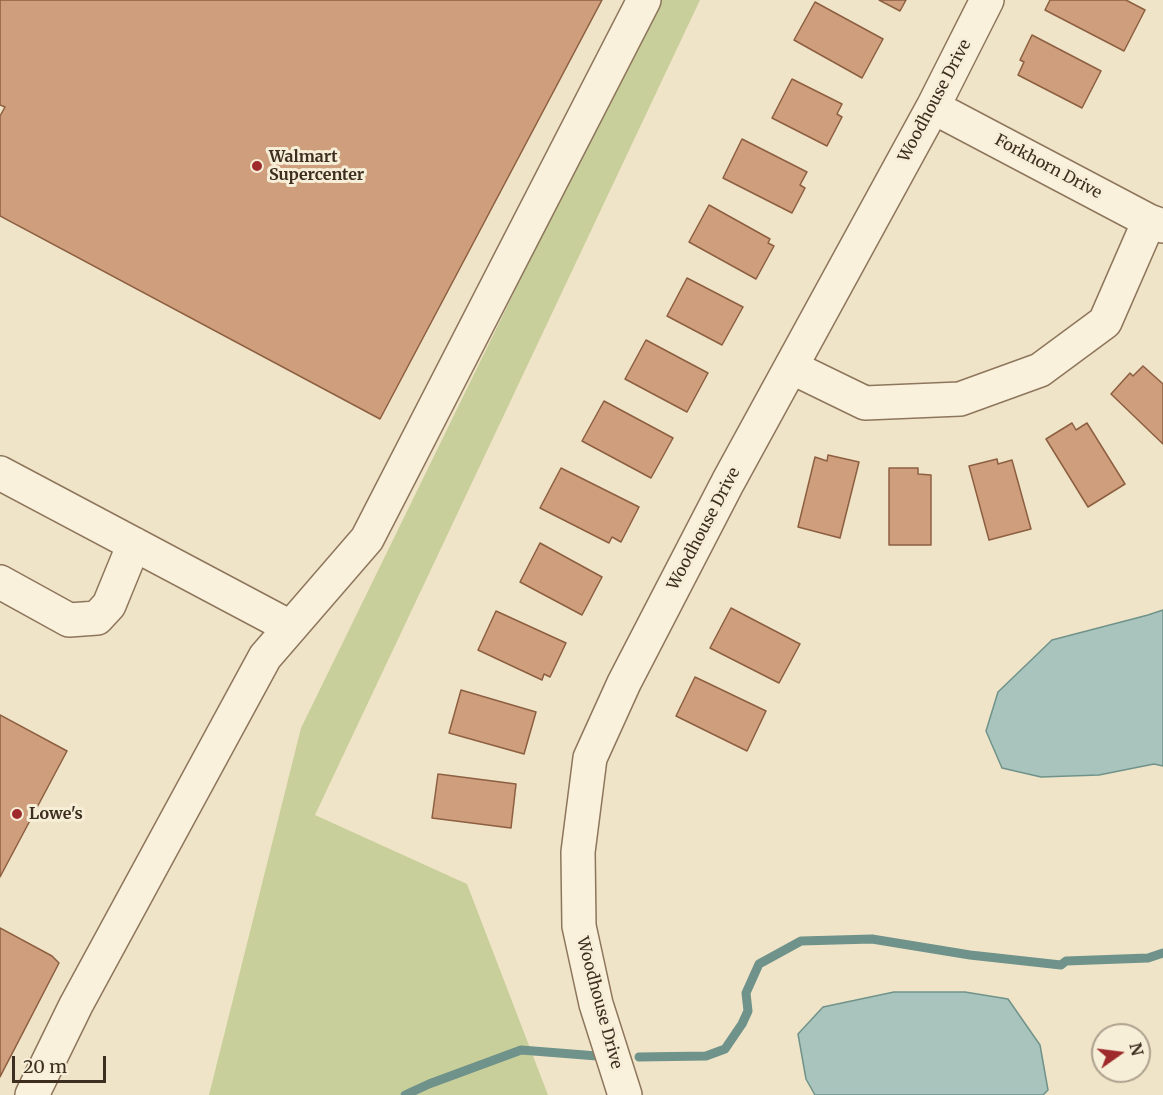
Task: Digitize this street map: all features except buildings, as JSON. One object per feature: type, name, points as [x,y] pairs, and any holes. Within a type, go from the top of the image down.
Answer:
[{"type":"street","points":[[32,1095],[76,1005],[265,657],[367,539],[644,0]]},
{"type":"street","name":"Woodhouse Drive","points":[[625,1095],[597,1004],[579,926],[578,852],[590,758],[624,683],[728,482],[933,107],[987,0]]},
{"type":"street","name":"Forkhorn Drive","points":[[933,107],[1156,223]]},
{"type":"street","points":[[791,367],[866,403],[960,399],[1040,370],[1105,322],[1156,223]]},
{"type":"street","points":[[0,472],[290,627]]},
{"type":"street","points":[[0,582],[69,621],[97,618],[109,605],[134,544]]},
{"type":"green space","points":[[657,0],[700,0],[315,815],[467,884],[548,1095],[209,1095],[301,728]]},
{"type":"water","points":[[1163,610],[1163,766],[1154,764],[1099,775],[1041,777],[1002,768],[986,731],[998,692],[1052,640]]},
{"type":"water","points":[[894,992],[965,992],[1008,999],[1040,1045],[1048,1090],[1043,1095],[815,1095],[806,1079],[798,1034],[823,1007]]},
{"type":"waterway","points":[[639,1057],[706,1056],[725,1049],[748,1011],[746,993],[759,964],[801,941],[872,939],[970,955],[1061,965],[1066,961],[1148,958],[1163,953]]},
{"type":"waterway","points":[[405,1095],[521,1050],[597,1056]]},
{"type":"place","name":"Walmart Supercenter","points":[[257,166]]},
{"type":"place","name":"Lowe's","points":[[17,814]]}]
